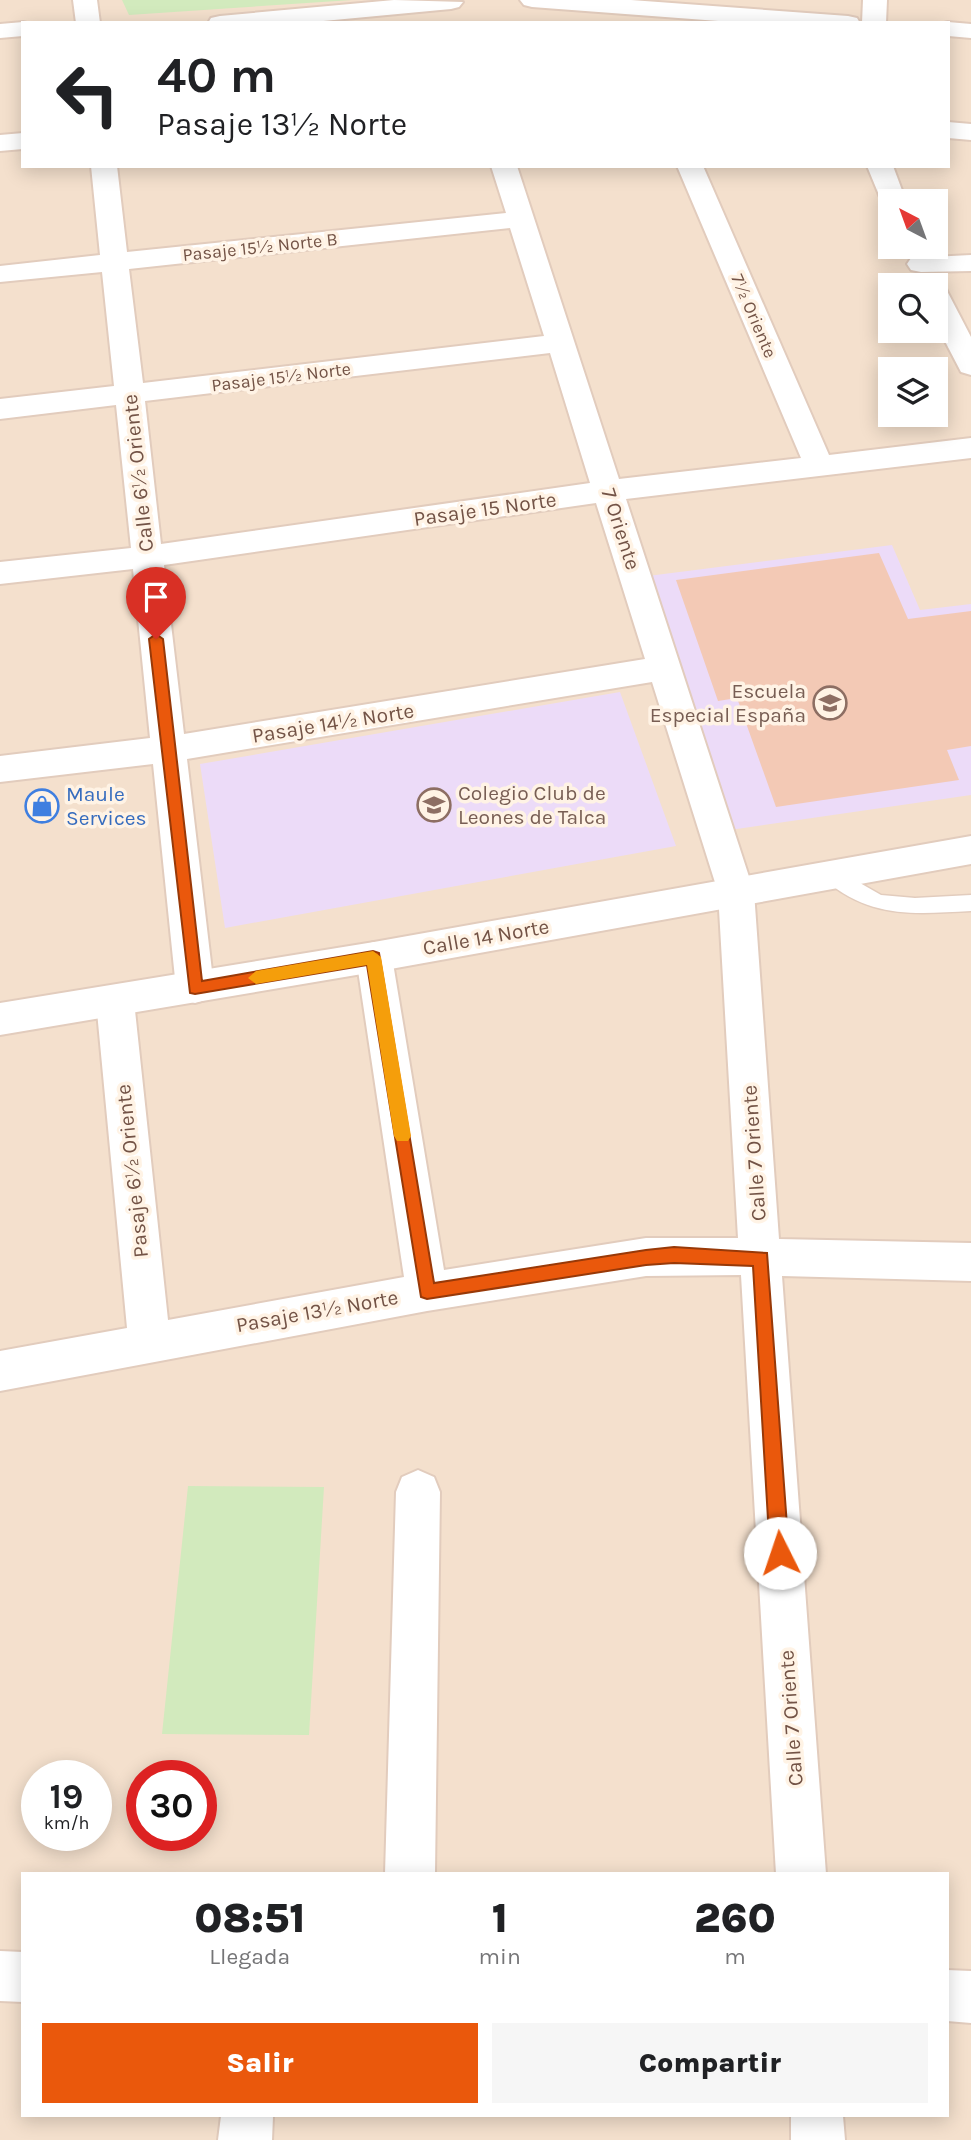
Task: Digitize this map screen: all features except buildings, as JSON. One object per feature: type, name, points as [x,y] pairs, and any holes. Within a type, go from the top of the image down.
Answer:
[{"type":"street","points":[[85,0],[88,21]]},
{"type":"street","points":[[874,21],[875,0]]},
{"type":"street","points":[[545,1],[682,17],[714,7],[831,21]]},
{"type":"street","points":[[251,21],[453,8]]},
{"type":"street","points":[[0,31],[21,29]]},
{"type":"street","points":[[950,29],[971,31]]},
{"type":"street","points":[[950,130],[971,132]]},
{"type":"street","points":[[0,143],[21,141]]},
{"type":"street","name":"Calle 6½ Oriente","points":[[104,168],[195,988]]},
{"type":"street","name":"7 Oriente","points":[[505,168],[736,892]]},
{"type":"street","name":"7½ Oriente","points":[[691,168],[819,466]]},
{"type":"street","points":[[881,168],[889,189]]},
{"type":"street","name":"Pasaje 15½ Norte B","points":[[0,274],[521,219]]},
{"type":"street","points":[[922,265],[971,263]]},
{"type":"street","points":[[948,319],[971,366]]},
{"type":"street","name":"Pasaje 15½ Norte","points":[[0,409],[561,344]]},
{"type":"street","name":"Pasaje 15 Norte","points":[[0,573],[147,557],[609,491],[971,448]]},
{"type":"street","name":"Pasaje 14½ Norte","points":[[0,769],[168,750],[665,668]]},
{"type":"street","name":"Calle 14 Norte","points":[[0,1019],[195,988],[971,850]]},
{"type":"street","name":"Calle 7 Oriente","points":[[736,892],[801,1872]]},
{"type":"street","points":[[373,957],[427,1292]]},
{"type":"street","name":"Pasaje 6½ Oriente","points":[[115,1001],[149,1342]]},
{"type":"street","name":"Pasaje 13½ Norte","points":[[0,1371],[427,1292],[646,1257],[674,1255],[971,1262]]},
{"type":"street","points":[[410,1872],[418,1492]]},
{"type":"street","points":[[0,1976],[21,1976]]},
{"type":"street","points":[[949,1996],[971,1997]]},
{"type":"street","points":[[245,2140],[247,2117]]},
{"type":"street","points":[[817,2117],[818,2140]]},
{"type":"lane","points":[[832,875],[855,894],[885,905],[971,903]]},
{"type":"shaded area","points":[[0,0],[971,0],[971,2140],[0,2140]]},
{"type":"shaded area","name":"Escuela Especial España","points":[[892,545],[920,610],[971,604],[971,795],[730,830],[648,576]]},
{"type":"shaded area","name":"Colegio Club de Leones de Talca","points":[[620,692],[676,846],[225,928],[200,764]]},
{"type":"green space","points":[[122,0],[352,0],[129,15]]},
{"type":"green space","points":[[188,1486],[324,1487],[309,1735],[162,1734]]},
{"type":"slow traffic","points":[[256,978],[373,957],[402,1136]]},
{"type":"place","name":"Escuela Especial España","points":[[830,703]]},
{"type":"place","name":"Colegio Club de Leones de Talca","points":[[434,805]]},
{"type":"place","name":"Maule Services","points":[[42,806]]},
{"type":"route","points":[[156,639],[195,988],[373,957],[427,1292],[646,1257],[674,1255],[761,1259],[780,1553]]}]
